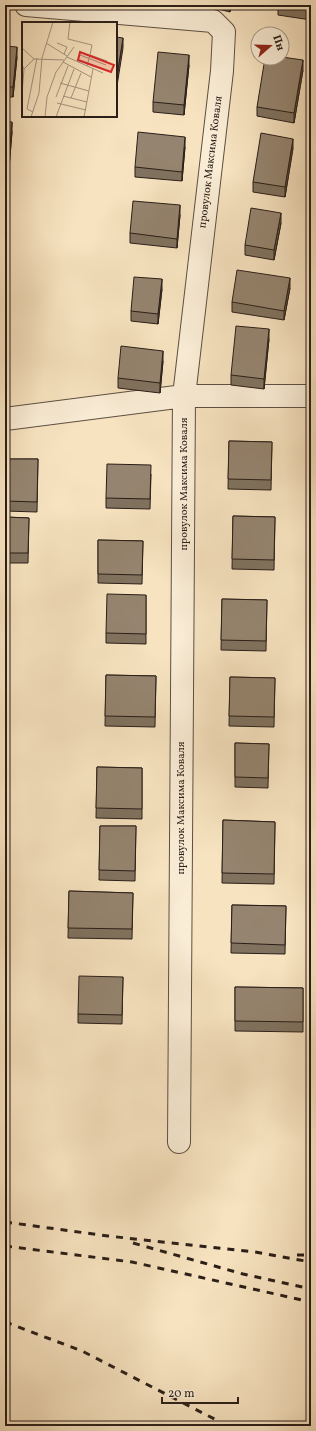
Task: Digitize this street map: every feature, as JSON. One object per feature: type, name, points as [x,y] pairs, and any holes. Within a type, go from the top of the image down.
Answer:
[{"type":"street","name":"провулок Максима Коваля","points":[[26,5],[213,21],[224,32],[222,71],[184,396],[179,1142]]},
{"type":"street","points":[[5,419],[184,396],[311,396]]},
{"type":"building","points":[[279,5],[311,5],[311,10]]},
{"type":"building","points":[[117,37],[123,38],[117,76]]},
{"type":"building","points":[[5,46],[17,47],[13,87],[5,87]]},
{"type":"building","points":[[158,52],[189,55],[184,105],[153,102]]},
{"type":"building","points":[[290,58],[303,60],[294,113],[257,107],[264,66],[290,66]]},
{"type":"building","points":[[5,121],[12,122],[9,158],[5,158]]},
{"type":"building","points":[[138,132],[185,137],[182,172],[135,167]]},
{"type":"building","points":[[261,133],[293,139],[285,187],[253,182]]},
{"type":"building","points":[[133,201],[180,205],[177,239],[130,233]]},
{"type":"building","points":[[251,208],[281,213],[274,250],[245,245]]},
{"type":"building","points":[[237,270],[290,278],[284,311],[232,302]]},
{"type":"building","points":[[134,277],[162,279],[158,314],[131,311]]},
{"type":"building","points":[[236,326],[269,329],[264,379],[231,375]]},
{"type":"building","points":[[121,346],[163,351],[160,383],[118,378]]},
{"type":"building","points":[[229,441],[272,442],[271,480],[228,479]]},
{"type":"building","points":[[5,459],[38,459],[37,502],[5,501]]},
{"type":"building","points":[[107,464],[151,465],[150,499],[106,498]]},
{"type":"building","points":[[233,516],[275,517],[274,560],[232,559]]},
{"type":"building","points":[[5,517],[29,518],[28,553],[5,553]]},
{"type":"building","points":[[98,540],[143,541],[142,575],[98,574]]},
{"type":"building","points":[[107,594],[146,595],[146,634],[106,633]]},
{"type":"building","points":[[222,599],[267,600],[266,641],[221,640]]},
{"type":"building","points":[[106,675],[156,676],[155,717],[105,716]]},
{"type":"building","points":[[230,677],[275,678],[274,717],[229,716]]},
{"type":"building","points":[[235,743],[269,744],[268,778],[235,777]]},
{"type":"building","points":[[97,767],[142,768],[142,809],[96,808]]},
{"type":"building","points":[[223,820],[275,822],[274,874],[222,873]]},
{"type":"building","points":[[100,826],[136,826],[135,871],[99,870]]},
{"type":"building","points":[[69,891],[133,893],[132,929],[68,928]]},
{"type":"building","points":[[232,905],[286,906],[285,945],[231,943]]},
{"type":"building","points":[[79,976],[123,977],[122,1015],[78,1014]]},
{"type":"building","points":[[235,987],[303,988],[303,1022],[235,1021]]},
{"type":"railway","points":[[5,1222],[108,1236],[255,1252],[311,1262]]},
{"type":"railway","points":[[133,1243],[243,1274],[311,1289]]},
{"type":"railway","points":[[5,1246],[132,1262],[311,1302]]},
{"type":"railway","points":[[297,1255],[311,1255]]},
{"type":"railway","points":[[5,1322],[82,1351],[228,1426]]}]
